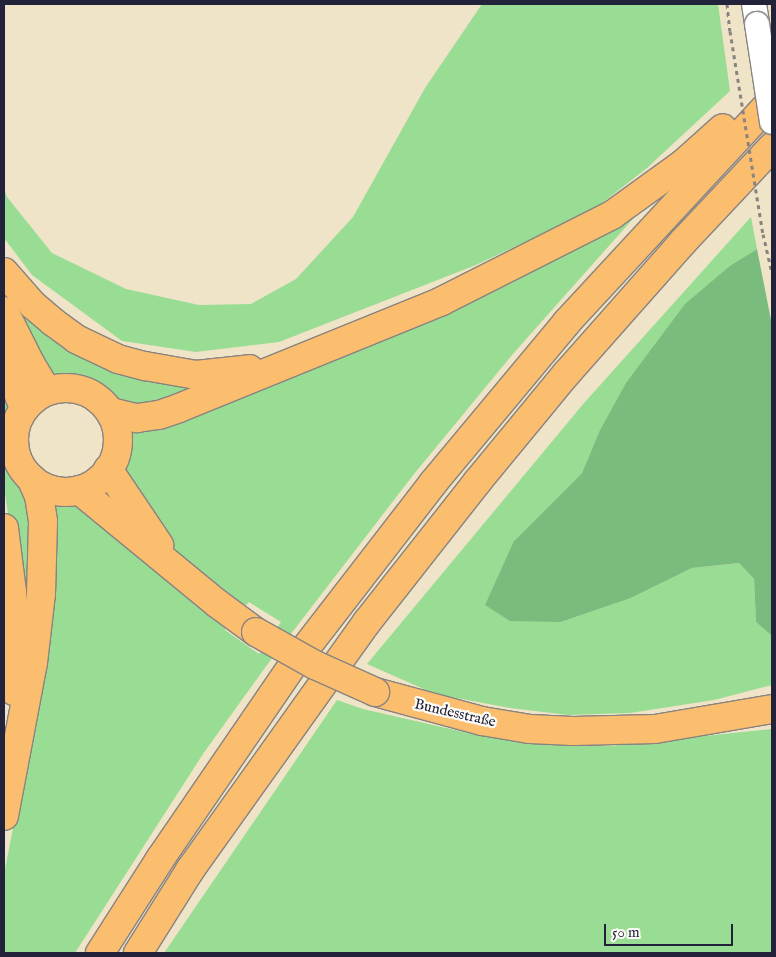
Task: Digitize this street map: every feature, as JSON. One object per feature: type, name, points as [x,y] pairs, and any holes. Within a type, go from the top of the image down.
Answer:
[{"type":"main road","points":[[110,412],[137,418],[159,415],[442,301],[612,215],[684,163],[772,79]]},
{"type":"main road","points":[[100,953],[160,860],[294,663],[433,483],[567,322],[772,101]]},
{"type":"main road","points":[[138,953],[190,870],[367,622],[477,482],[567,373],[682,243],[772,147]]},
{"type":"main road","points":[[4,272],[33,305],[76,339],[118,359],[145,366],[196,375],[213,374],[256,368],[336,345]]},
{"type":"main road","points":[[4,311],[30,363],[47,391]]},
{"type":"main road","points":[[4,358],[24,408]]},
{"type":"main road","points":[[63,388],[86,392],[100,400],[110,412],[116,426],[118,441],[115,455],[108,469],[96,482],[79,490],[56,491],[40,485],[31,478],[18,461],[14,448],[15,427],[24,408],[35,398],[47,391],[63,388]]},
{"type":"main road","points":[[108,469],[173,568]]},
{"type":"main road","points":[[4,814],[33,662],[41,594],[43,521],[38,496],[31,478]]},
{"type":"main road","name":"Bundesstraße","points":[[79,490],[173,568],[256,632],[315,665],[375,692],[482,721],[530,729],[591,731],[655,729],[771,710]]},
{"type":"main road","points":[[4,528],[12,592],[15,650],[4,814]]},
{"type":"street","points":[[756,14],[772,122]]},
{"type":"path","points":[[727,4],[772,273]]},
{"type":"green space","points":[[482,4],[718,4],[730,91],[647,168],[593,210],[476,265],[279,342],[196,352],[122,341],[32,275],[4,238],[4,188],[7,197],[52,253],[126,289],[199,305],[251,304],[296,279],[353,217],[425,88]]},
{"type":"green space","points":[[647,203],[512,355],[414,474],[267,665],[203,754],[75,953],[4,953],[4,874],[16,813],[52,503],[59,498],[83,505],[175,587],[226,627],[225,630],[259,654],[281,622],[249,602],[242,609],[178,554],[135,508],[121,468],[127,429],[285,379],[384,339],[459,303]]},
{"type":"green space","points":[[751,217],[757,249],[731,265],[599,432],[582,473],[514,541],[561,622],[631,598],[692,568],[739,563],[754,579],[756,622],[772,636],[772,685],[714,700],[630,713],[568,715],[510,708],[435,694],[367,664],[584,403]]},
{"type":"green space","points":[[757,249],[772,325],[772,636],[756,622],[754,579],[739,563],[692,568],[631,598],[561,622],[510,621],[485,605],[514,541],[582,473],[599,432],[626,383],[685,304],[731,265]]},
{"type":"green space","points":[[4,286],[27,308],[212,381],[148,409],[116,402],[100,387],[59,376],[48,371],[14,315],[4,295]]},
{"type":"green space","points":[[4,362],[17,395],[6,433],[8,453],[12,465],[23,481],[33,514],[27,650],[4,486]]},
{"type":"green space","points":[[337,700],[363,709],[481,736],[609,746],[772,729],[772,953],[164,953]]}]
